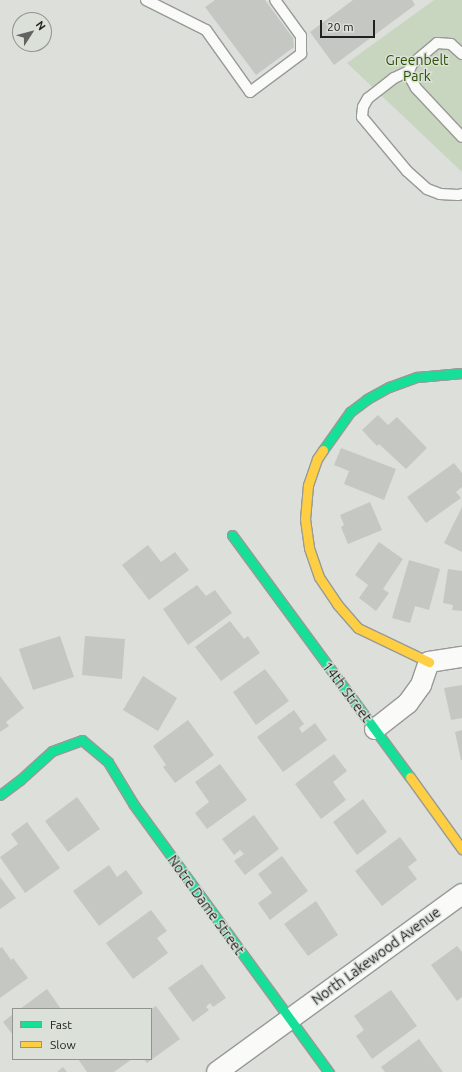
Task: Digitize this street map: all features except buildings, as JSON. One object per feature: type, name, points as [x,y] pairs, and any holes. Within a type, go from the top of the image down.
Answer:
[{"type":"street","points":[[462,373],[417,377],[389,386],[367,399],[350,412],[317,459],[308,485],[305,519],[309,548],[319,577],[337,604],[358,628],[429,662],[462,658]]},
{"type":"street","name":"14th Street","points":[[232,535],[462,849]]},
{"type":"street","points":[[375,730],[408,703],[421,685],[429,662]]},
{"type":"street","name":"Notre Dame Street","points":[[0,795],[20,780],[52,750],[82,740],[108,762],[134,805],[329,1072]]},
{"type":"street","name":"North Lakewood Avenue","points":[[217,1072],[462,894]]},
{"type":"lane","points":[[151,1],[206,30],[250,92],[301,54],[301,36],[275,0]]},
{"type":"lane","points":[[462,54],[451,44],[437,43],[412,64],[409,71],[394,78],[368,98],[363,107],[362,117],[407,171],[427,189],[440,194],[462,194]]},
{"type":"lane","points":[[409,71],[416,88],[462,137]]},
{"type":"green space","name":"Greenbelt Park","points":[[434,0],[462,0],[462,172],[347,63]]},
{"type":"traffic: fast","points":[[323,450],[350,412],[367,399],[389,387],[417,377],[462,373]]},
{"type":"traffic: fast","points":[[232,535],[410,777]]},
{"type":"traffic: fast","points":[[0,795],[20,780],[52,751],[82,740],[108,762],[134,805],[329,1072]]},
{"type":"traffic: slow","points":[[323,450],[317,459],[308,485],[305,519],[309,548],[319,577],[337,604],[358,628],[429,662]]},
{"type":"traffic: slow","points":[[410,777],[462,849]]}]
